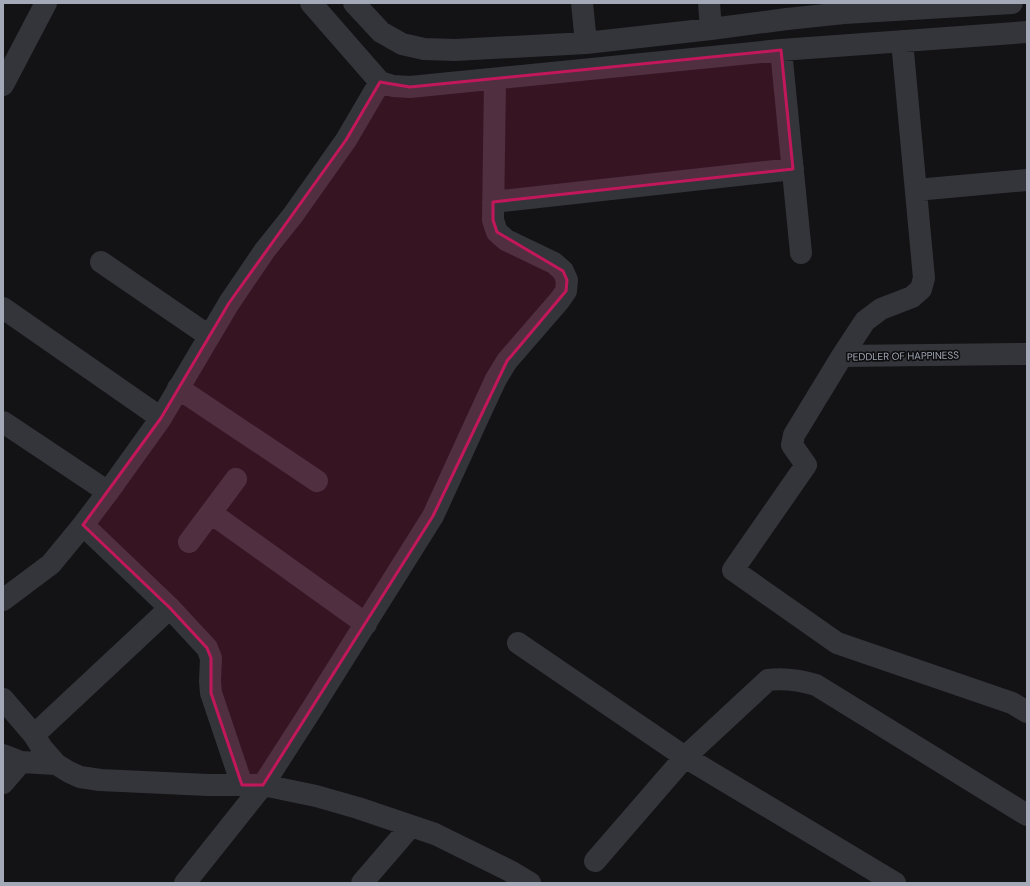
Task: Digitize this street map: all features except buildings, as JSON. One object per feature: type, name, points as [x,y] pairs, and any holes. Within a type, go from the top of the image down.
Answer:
[{"type":"street","points":[[3,85],[46,3]]},
{"type":"street","points":[[311,3],[380,82],[393,86],[410,87],[495,80],[781,50],[1027,32]]},
{"type":"street","points":[[354,3],[381,32],[402,44],[424,49],[455,50],[586,43],[787,19],[844,8],[990,5],[1012,3]]},
{"type":"street","points":[[582,3],[586,43]]},
{"type":"street","points":[[709,3],[711,29]]},
{"type":"street","points":[[990,5],[997,35]]},
{"type":"street","points":[[842,356],[865,321],[881,309],[912,296],[921,289],[924,278],[902,41]]},
{"type":"street","points":[[781,50],[801,253]]},
{"type":"street","points":[[185,883],[366,624],[433,516],[496,379],[507,361],[566,291],[567,280],[563,271],[554,263],[506,240],[497,232],[493,220],[495,80]]},
{"type":"street","points":[[3,600],[51,564],[108,492],[161,418],[209,336],[265,250],[293,215],[346,140],[380,82]]},
{"type":"street","points":[[493,202],[793,169]]},
{"type":"street","points":[[916,190],[1027,180]]},
{"type":"street","points":[[101,262],[209,336]]},
{"type":"street","points":[[3,308],[161,418]]},
{"type":"street","name":"PEDDLER OF HAPPINESS","points":[[1027,354],[842,356],[794,435],[792,445],[806,465],[733,570],[837,643],[1012,703],[1027,712]]},
{"type":"street","points":[[178,388],[317,481]]},
{"type":"street","points":[[5,427],[108,492]]},
{"type":"street","points":[[189,542],[236,479]]},
{"type":"street","points":[[211,513],[366,624]]},
{"type":"street","points":[[83,525],[170,608],[207,648],[212,658],[210,681],[211,692],[253,785]]},
{"type":"street","points":[[34,735],[170,608]]},
{"type":"street","points":[[518,643],[685,757],[895,883]]},
{"type":"street","points":[[595,861],[685,757],[768,680],[783,678],[799,680],[816,685],[1027,815]]},
{"type":"street","points":[[3,699],[34,735],[42,748],[56,764],[80,777],[100,780],[208,785],[253,785],[330,800],[435,834],[510,871],[530,883]]},
{"type":"street","points":[[3,782],[12,758],[56,764]]},
{"type":"street","points":[[362,883],[411,826]]},
{"type":"highlighted area","points":[[781,50],[793,169],[493,202],[493,220],[497,232],[563,271],[567,280],[566,291],[507,361],[433,516],[263,785],[242,785],[211,693],[211,658],[207,648],[170,608],[83,525],[161,418],[229,303],[346,140],[380,82],[410,87]]}]
